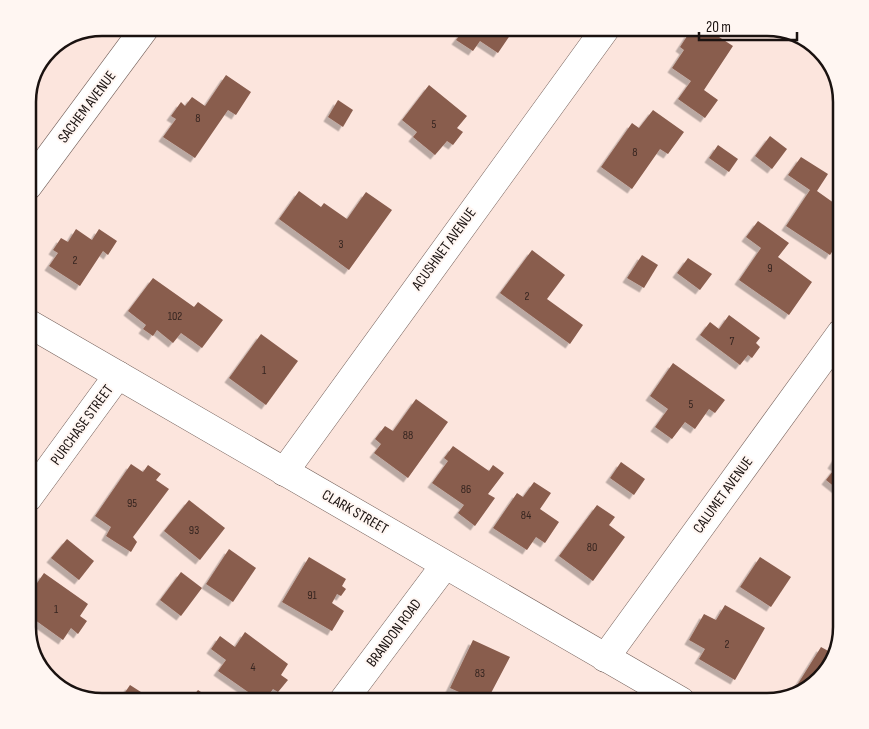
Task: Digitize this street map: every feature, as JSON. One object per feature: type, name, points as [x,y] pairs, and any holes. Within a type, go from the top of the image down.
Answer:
[{"type":"street","name":"SACHEM AVENUE","points":[[36,175],[139,36]]},
{"type":"street","name":"ACUSHNET AVENUE","points":[[284,472],[600,36]]},
{"type":"street","name":"CLARK STREET","points":[[36,328],[666,693]]},
{"type":"street","name":"CALUMET AVENUE","points":[[605,658],[833,345]]},
{"type":"street","name":"PURCHASE STREET","points":[[36,487],[118,376]]},
{"type":"street","name":"BRANDON ROAD","points":[[350,693],[446,565]]},
{"type":"building","points":[[459,36],[510,36],[498,53],[480,41],[473,51],[456,40]]},
{"type":"building","points":[[687,36],[717,36],[733,46],[704,90],[718,100],[705,118],[678,99],[691,81],[672,68],[684,50],[680,47]]},
{"type":"building","points":[[226,75],[251,92],[236,115],[228,110],[195,158],[163,137],[176,119],[171,116],[181,102],[185,106],[192,97],[205,106]]},
{"type":"building","points":[[429,85],[467,116],[457,128],[463,132],[453,145],[447,141],[435,155],[413,137],[417,132],[402,120]]},
{"type":"building","points":[[338,100],[353,110],[343,127],[328,117]]},
{"type":"building","points":[[653,110],[684,132],[668,154],[660,149],[632,189],[601,167],[632,123],[639,128]]},
{"type":"building","points":[[770,136],[787,149],[772,169],[755,156]]},
{"type":"building","points":[[718,145],[738,159],[729,172],[709,158]]},
{"type":"building","points":[[801,157],[828,174],[817,191],[833,202],[833,250],[830,255],[786,226],[810,190],[788,175]]},
{"type":"building","points":[[299,191],[321,207],[324,203],[347,219],[366,192],[392,210],[349,270],[279,219]]},
{"type":"building","points":[[758,221],[789,243],[778,257],[812,282],[789,315],[739,280],[761,248],[746,237]]},
{"type":"building","points":[[76,229],[92,240],[99,229],[117,241],[108,255],[103,251],[80,286],[49,266],[58,253],[53,250],[61,238],[68,242]]},
{"type":"building","points":[[532,250],[565,275],[547,299],[583,325],[570,344],[500,293]]},
{"type":"building","points":[[642,255],[658,265],[644,288],[627,278]]},
{"type":"building","points":[[688,258],[712,274],[700,290],[677,273]]},
{"type":"building","points":[[153,278],[194,307],[198,302],[223,320],[202,348],[181,333],[173,343],[157,330],[153,336],[143,329],[146,325],[128,311]]},
{"type":"building","points":[[729,315],[760,338],[756,343],[760,347],[752,358],[748,355],[740,365],[700,335],[710,322],[719,329]]},
{"type":"building","points":[[261,334],[298,361],[266,405],[229,378]]},
{"type":"building","points":[[673,363],[725,400],[715,413],[709,409],[695,429],[685,422],[672,439],[655,427],[668,409],[650,396]]},
{"type":"building","points":[[416,399],[448,422],[408,478],[374,453],[381,444],[375,439],[385,426],[393,431]]},
{"type":"building","points":[[453,446],[489,471],[493,465],[504,473],[488,494],[495,498],[475,526],[458,513],[464,505],[432,483],[448,461],[444,458]]},
{"type":"building","points":[[621,462],[645,479],[634,495],[610,478]]},
{"type":"building","points":[[131,464],[143,472],[148,465],[161,474],[156,480],[169,489],[133,537],[137,542],[131,552],[106,536],[111,527],[95,516]]},
{"type":"building","points":[[833,471],[833,486],[826,480]]},
{"type":"building","points":[[534,482],[551,493],[540,509],[559,522],[545,543],[536,537],[527,550],[493,528],[517,493],[523,497]]},
{"type":"building","points":[[189,500],[225,528],[200,560],[164,531]]},
{"type":"building","points":[[597,505],[615,517],[609,525],[625,537],[593,581],[559,556]]},
{"type":"building","points":[[67,539],[94,561],[79,580],[51,558]]},
{"type":"building","points":[[229,549],[256,568],[233,602],[206,584]]},
{"type":"building","points":[[309,557],[346,579],[342,586],[346,589],[341,596],[337,594],[332,603],[344,611],[332,631],[282,602]]},
{"type":"building","points":[[760,557],[791,577],[771,607],[740,587]]},
{"type":"building","points":[[181,572],[202,588],[181,616],[160,600]]},
{"type":"building","points":[[44,573],[88,604],[80,616],[87,621],[78,634],[71,628],[63,640],[36,621],[36,584]]},
{"type":"building","points":[[725,605],[765,628],[735,680],[699,659],[705,649],[689,640],[704,614],[716,620]]},
{"type":"building","points":[[245,632],[288,664],[281,675],[288,680],[278,692],[273,689],[270,693],[250,693],[218,671],[226,660],[211,649],[220,636],[235,647]]},
{"type":"building","points":[[473,640],[510,657],[491,693],[458,693],[450,688]]},
{"type":"building","points":[[821,647],[828,651],[822,664],[807,679],[797,685]]},
{"type":"building","points":[[130,685],[142,693],[124,693]]}]
